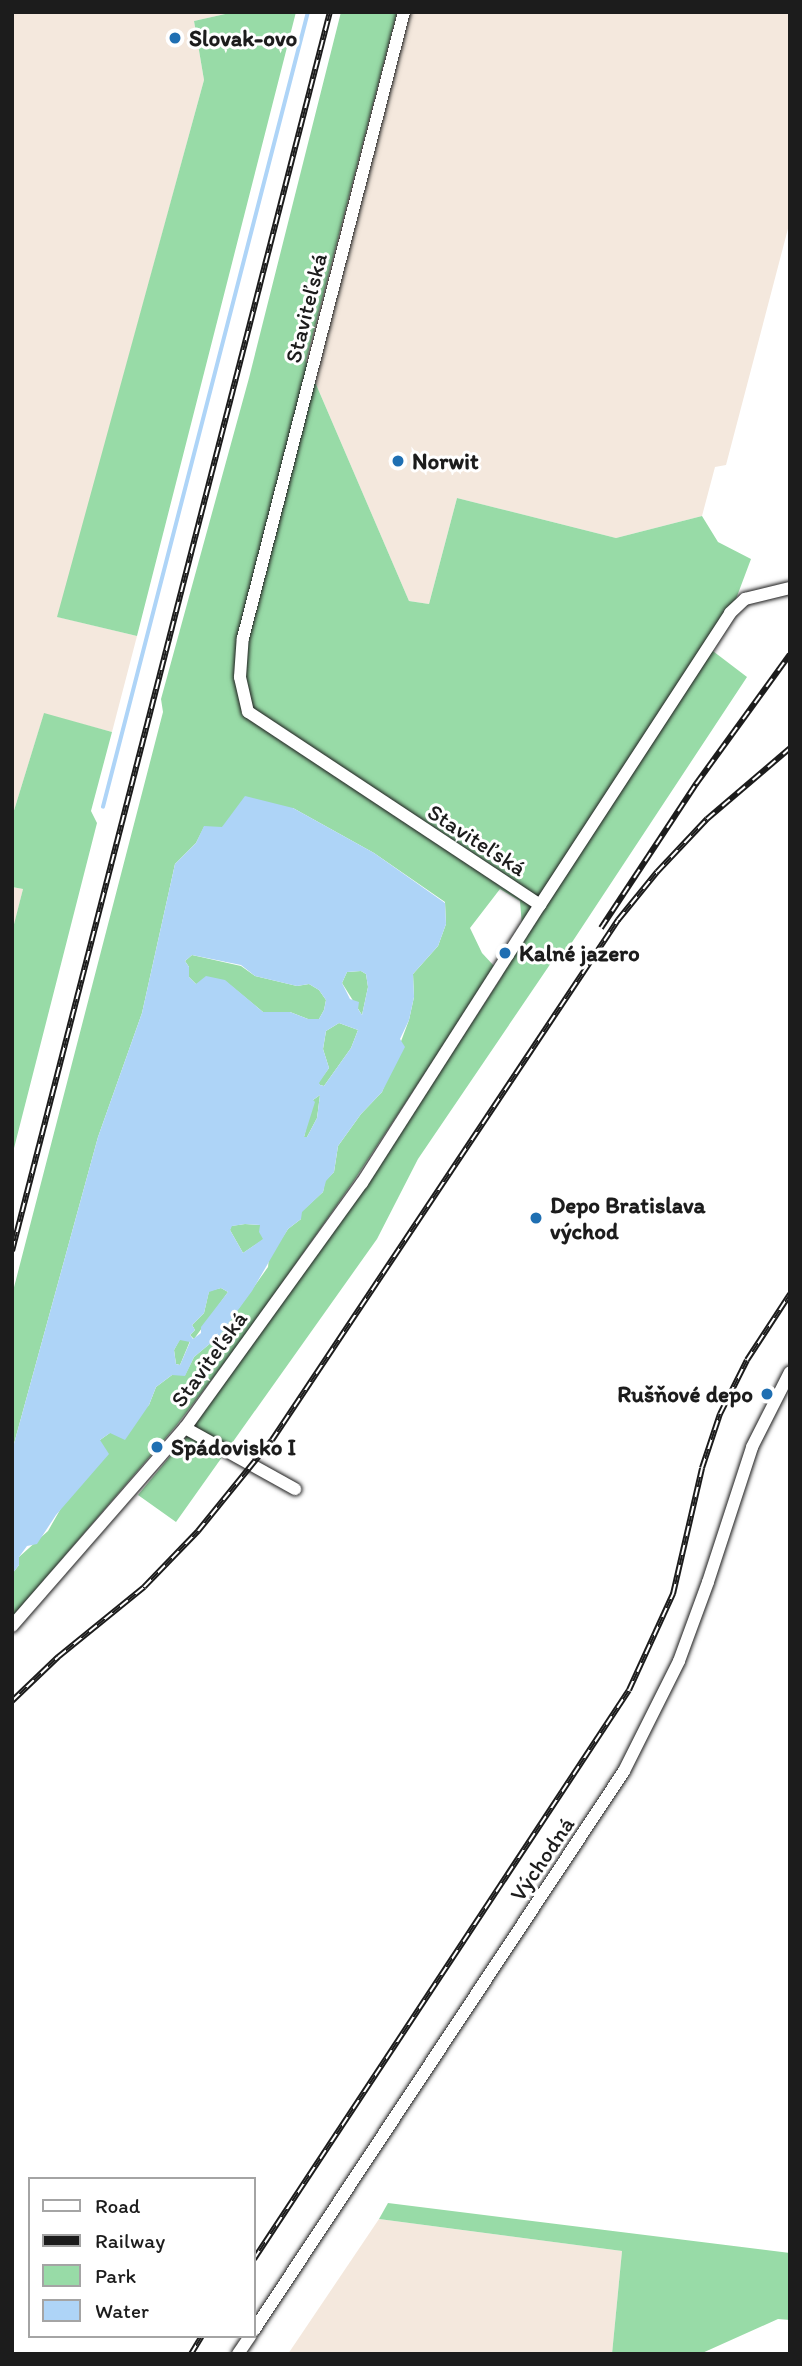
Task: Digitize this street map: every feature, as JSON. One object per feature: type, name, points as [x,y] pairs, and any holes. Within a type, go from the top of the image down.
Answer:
[{"type":"street","name":"Staviteľská","points":[[12,1626],[185,1428],[362,1183],[540,905],[248,712],[240,677],[243,638],[404,12]]},
{"type":"street","points":[[540,905],[730,613],[745,600],[779,588],[790,588]]},
{"type":"street","name":"Východná","points":[[256,2327],[624,1771],[679,1661],[752,1447],[790,1372]]},
{"type":"street","points":[[185,1428],[295,1489]]},
{"type":"street","points":[[238,2354],[249,2338]]},
{"type":"shaded area","points":[[12,12],[234,12],[194,21],[204,80],[58,617],[137,636],[112,732],[44,714],[12,817]]},
{"type":"shaded area","points":[[397,12],[790,12],[790,221],[726,465],[715,467],[702,516],[616,538],[457,498],[429,604],[409,601],[306,361]]},
{"type":"shaded area","points":[[12,887],[23,889],[12,933]]},
{"type":"shaded area","points":[[379,2219],[622,2251],[612,2354],[288,2354]]},
{"type":"green space","points":[[234,12],[296,12],[137,636],[57,617],[204,80],[194,21]]},
{"type":"green space","points":[[341,12],[397,12],[306,361],[409,601],[429,604],[457,498],[616,538],[702,516],[718,542],[751,559],[736,599],[705,645],[747,677],[561,959],[553,960],[418,1159],[377,1239],[176,1522],[138,1495],[187,1436],[364,1188],[501,978],[522,926],[520,901],[500,889],[470,928],[482,953],[495,967],[353,1182],[242,1340],[176,1426],[12,1617],[12,1574],[19,1565],[19,1557],[48,1531],[100,1440],[149,1405],[156,1387],[172,1375],[185,1375],[194,1357],[219,1336],[268,1267],[269,1258],[288,1229],[301,1219],[301,1212],[323,1192],[325,1181],[334,1172],[338,1146],[361,1114],[382,1092],[409,1020],[414,997],[413,974],[438,946],[446,924],[445,902],[374,853],[293,808],[222,827],[204,827],[196,843],[175,864],[142,1013],[98,1137],[12,1451],[12,1295],[163,712],[161,699],[249,378]]},
{"type":"green space","points":[[44,713],[112,732],[91,811],[97,823],[12,1156],[12,932],[23,889],[12,887],[12,817]]},
{"type":"green space","points":[[192,955],[241,966],[255,976],[297,986],[309,984],[319,990],[326,1000],[324,1010],[319,1019],[308,1019],[290,1012],[263,1012],[224,980],[196,984],[189,977],[189,967],[185,961]]},
{"type":"green space","points":[[361,971],[366,974],[368,987],[362,1015],[342,983],[347,972]]},
{"type":"green space","points":[[339,1023],[358,1030],[351,1048],[324,1086],[320,1085],[318,1083],[329,1068],[323,1049],[326,1031]]},
{"type":"green space","points":[[320,1095],[317,1118],[307,1137],[304,1137],[313,1100]]},
{"type":"green space","points":[[260,1225],[264,1239],[243,1253],[230,1230],[231,1226]]},
{"type":"green space","points":[[221,1288],[228,1292],[194,1339],[190,1335],[195,1330],[192,1325],[204,1313],[209,1291]]},
{"type":"green space","points":[[180,1339],[190,1341],[180,1365],[176,1364],[174,1350]]},
{"type":"green space","points":[[388,2203],[790,2253],[790,2320],[778,2319],[700,2354],[612,2354],[622,2251],[379,2219]]},
{"type":"water","points":[[245,796],[293,808],[374,853],[445,903],[446,924],[438,946],[413,974],[414,997],[409,1020],[400,1039],[405,1047],[382,1092],[361,1114],[338,1146],[334,1172],[326,1181],[323,1192],[302,1212],[301,1219],[288,1229],[252,1291],[219,1336],[194,1357],[185,1376],[172,1375],[156,1387],[149,1405],[125,1440],[110,1433],[100,1440],[109,1454],[56,1515],[37,1544],[27,1546],[12,1574],[12,1451],[98,1137],[142,1013],[175,864],[196,843],[204,826],[222,827]],"holes":[[[192,955],[241,965],[255,976],[297,986],[309,984],[319,990],[326,1000],[324,1010],[319,1019],[308,1019],[290,1012],[263,1012],[225,980],[206,976],[196,984],[189,977],[189,967],[185,961]],[[361,971],[366,974],[368,987],[362,1015],[358,1009],[359,1002],[350,999],[342,983],[347,972]],[[339,1023],[358,1030],[351,1048],[324,1086],[319,1083],[329,1068],[323,1049],[326,1031]],[[320,1095],[317,1118],[307,1137],[304,1137],[315,1102],[313,1100]],[[260,1225],[259,1232],[263,1239],[243,1253],[230,1230],[232,1226]],[[221,1288],[228,1292],[201,1327],[201,1333],[193,1339],[190,1335],[195,1330],[192,1325],[204,1313],[209,1292]],[[180,1340],[190,1342],[180,1365],[176,1364],[174,1350]]]},
{"type":"waterway","points":[[103,807],[308,12]]},
{"type":"railway","points":[[12,1251],[330,12]]},
{"type":"railway","points":[[601,928],[696,784],[790,654]]},
{"type":"railway","points":[[12,1701],[58,1657],[144,1587],[198,1531],[272,1440],[618,920],[657,872],[707,819],[790,748]]},
{"type":"railway","points":[[256,2256],[629,1690],[673,1594],[702,1468],[720,1414],[747,1360],[790,1294]]},
{"type":"railway","points":[[191,2354],[201,2338]]},
{"type":"place","name":"Slovak-ovo","points":[[175,38]]},
{"type":"place","name":"Norwit","points":[[398,461]]},
{"type":"place","name":"Kalné jazero","points":[[505,953]]},
{"type":"place","name":"Depo Bratislava východ","points":[[536,1218]]},
{"type":"place","name":"Rušňové depo","points":[[767,1394]]},
{"type":"place","name":"Spádovisko I","points":[[157,1447]]}]
